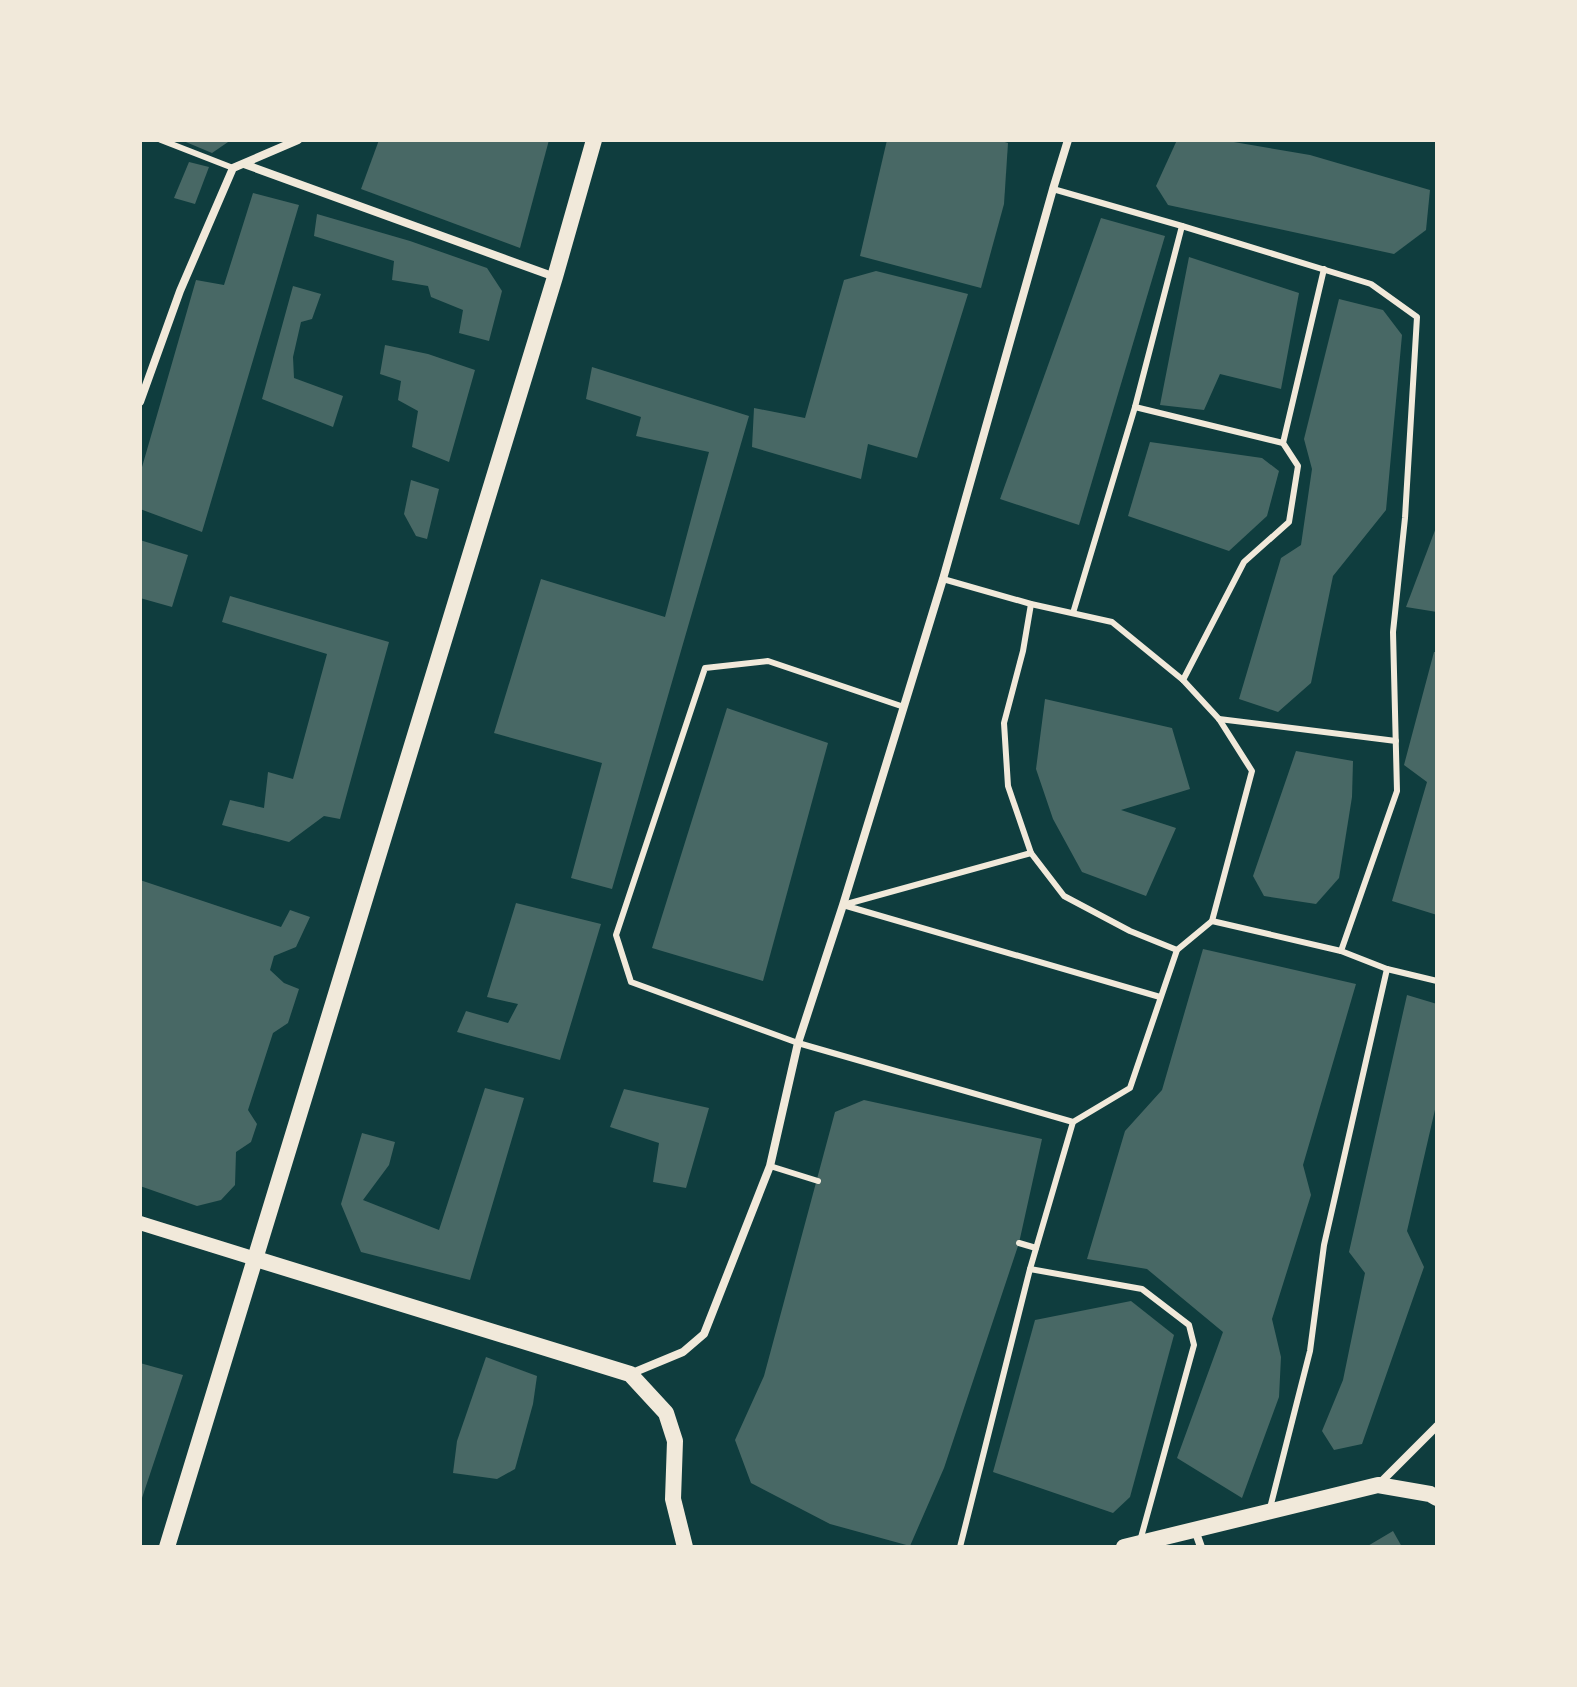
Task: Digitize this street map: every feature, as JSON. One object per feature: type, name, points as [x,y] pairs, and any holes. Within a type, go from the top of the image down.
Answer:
[{"type":"main road","points":[[167,1547],[555,277],[594,140]]},
{"type":"main road","points":[[256,1259],[630,1374],[666,1413],[675,1441],[673,1499],[685,1547]]},
{"type":"main road","points":[[1132,1545],[1378,1485],[1430,1494],[1437,1498]]},
{"type":"street","points":[[140,402],[180,291],[233,168],[298,140]]},
{"type":"street","points":[[630,1374],[683,1352],[704,1334],[770,1166],[798,1043],[943,579],[1068,140]]},
{"type":"street","points":[[244,164],[555,277]]},
{"type":"street","points":[[140,1223],[256,1259]]},
{"type":"street","points":[[1378,1485],[1437,1426]]},
{"type":"street","points":[[1195,1529],[1201,1547]]},
{"type":"lane","points":[[161,140],[233,168]]},
{"type":"lane","points":[[1053,189],[1371,284],[1417,317],[1405,518],[1393,632],[1397,791],[1341,951]]},
{"type":"lane","points":[[1073,613],[1135,407],[1182,226]]},
{"type":"lane","points":[[1283,443],[1324,269]]},
{"type":"lane","points":[[1135,407],[1283,443],[1298,466],[1289,522],[1244,562],[1183,680]]},
{"type":"lane","points":[[943,579],[1031,604],[1112,622],[1183,680],[1219,719],[1252,771],[1212,921],[1177,950],[1130,1088],[1073,1122],[1030,1269],[960,1547]]},
{"type":"lane","points":[[1031,604],[1023,651],[1004,723],[1008,786],[1031,853],[1064,896],[1130,931],[1177,950]]},
{"type":"lane","points":[[904,707],[768,661],[705,668],[616,935],[631,982],[798,1043],[1073,1122]]},
{"type":"lane","points":[[1219,719],[1396,741]]},
{"type":"lane","points":[[843,905],[1031,853]]},
{"type":"lane","points":[[843,905],[1160,997]]},
{"type":"lane","points":[[1212,921],[1341,951],[1387,969],[1437,981]]},
{"type":"lane","points":[[1269,1511],[1310,1351],[1324,1245],[1387,969]]},
{"type":"lane","points":[[770,1166],[818,1181]]},
{"type":"lane","points":[[1019,1243],[1036,1248]]},
{"type":"lane","points":[[1030,1269],[1142,1289],[1189,1325],[1194,1345],[1132,1545]]},
{"type":"building","points":[[181,140],[231,140],[212,153]]},
{"type":"building","points":[[379,140],[549,140],[520,248],[361,189]]},
{"type":"building","points":[[887,140],[998,140],[1008,143],[1004,204],[981,288],[860,256]]},
{"type":"building","points":[[1177,140],[1222,140],[1310,155],[1430,190],[1426,230],[1394,254],[1168,205],[1156,186]]},
{"type":"building","points":[[189,162],[209,167],[195,204],[174,198]]},
{"type":"building","points":[[253,193],[299,205],[202,532],[140,509],[140,474],[196,280],[224,285]]},
{"type":"building","points":[[317,214],[410,241],[487,268],[502,291],[489,341],[459,333],[463,310],[431,297],[428,286],[392,280],[394,261],[314,236]]},
{"type":"building","points":[[1101,218],[1165,236],[1079,525],[1000,499]]},
{"type":"building","points":[[1189,257],[1299,293],[1281,389],[1220,374],[1204,410],[1160,405]]},
{"type":"building","points":[[876,271],[968,294],[917,458],[868,444],[861,479],[752,447],[754,408],[805,418],[844,280]]},
{"type":"building","points":[[293,286],[321,294],[312,319],[301,322],[293,357],[294,378],[343,396],[333,427],[262,399]]},
{"type":"building","points":[[1339,299],[1383,310],[1402,335],[1386,510],[1333,576],[1311,683],[1278,712],[1239,699],[1281,558],[1301,545],[1312,469],[1304,439]]},
{"type":"building","points":[[385,345],[428,354],[475,370],[449,462],[412,447],[418,411],[398,400],[401,381],[380,374]]},
{"type":"building","points":[[592,367],[749,416],[612,889],[571,878],[602,763],[494,733],[541,579],[665,617],[709,452],[636,436],[641,417],[586,399]]},
{"type":"building","points":[[1150,442],[1262,458],[1279,471],[1267,516],[1229,551],[1128,516]]},
{"type":"building","points":[[411,480],[439,489],[427,539],[416,536],[404,514]]},
{"type":"building","points":[[1437,525],[1437,612],[1406,607]]},
{"type":"building","points":[[140,540],[188,555],[172,607],[140,598]]},
{"type":"building","points":[[230,596],[389,642],[340,819],[324,816],[289,842],[222,825],[230,800],[264,808],[268,772],[293,779],[327,654],[222,622]]},
{"type":"building","points":[[1434,652],[1437,652],[1437,915],[1392,901],[1427,782],[1404,765]]},
{"type":"building","points":[[1045,699],[1172,728],[1190,789],[1121,810],[1176,828],[1146,896],[1082,872],[1053,819],[1036,769]]},
{"type":"building","points":[[727,708],[828,743],[763,981],[652,948]]},
{"type":"building","points":[[1296,751],[1353,761],[1352,797],[1339,878],[1316,904],[1264,896],[1253,876]]},
{"type":"building","points":[[140,880],[281,927],[290,910],[310,917],[296,947],[274,956],[270,970],[284,983],[299,989],[288,1023],[273,1033],[248,1110],[257,1124],[251,1142],[236,1152],[235,1185],[221,1200],[197,1206],[140,1186]]},
{"type":"building","points":[[516,903],[601,924],[560,1060],[457,1032],[466,1011],[508,1023],[518,1004],[487,997]]},
{"type":"building","points":[[1203,949],[1356,984],[1303,1165],[1311,1195],[1272,1319],[1281,1357],[1279,1397],[1242,1498],[1177,1458],[1223,1332],[1147,1269],[1087,1259],[1125,1131],[1162,1090]]},
{"type":"building","points":[[1407,995],[1437,1004],[1437,1101],[1407,1231],[1424,1267],[1362,1444],[1334,1450],[1322,1431],[1343,1380],[1365,1273],[1349,1252]]},
{"type":"building","points":[[485,1088],[524,1098],[470,1280],[361,1252],[341,1204],[362,1133],[395,1142],[389,1165],[363,1200],[439,1230]]},
{"type":"building","points":[[624,1089],[709,1108],[686,1188],[653,1182],[659,1143],[610,1127]]},
{"type":"building","points":[[864,1100],[1042,1139],[1019,1243],[944,1468],[910,1546],[830,1524],[751,1483],[735,1440],[764,1376],[835,1112]]},
{"type":"building","points":[[1131,1301],[1174,1335],[1130,1497],[1113,1513],[993,1472],[1035,1320]]},
{"type":"building","points":[[486,1357],[537,1376],[533,1404],[515,1469],[497,1479],[453,1473],[457,1441]]},
{"type":"building","points":[[140,1363],[183,1375],[141,1501],[140,1501]]},
{"type":"building","points":[[1393,1531],[1402,1547],[1366,1547]]}]
